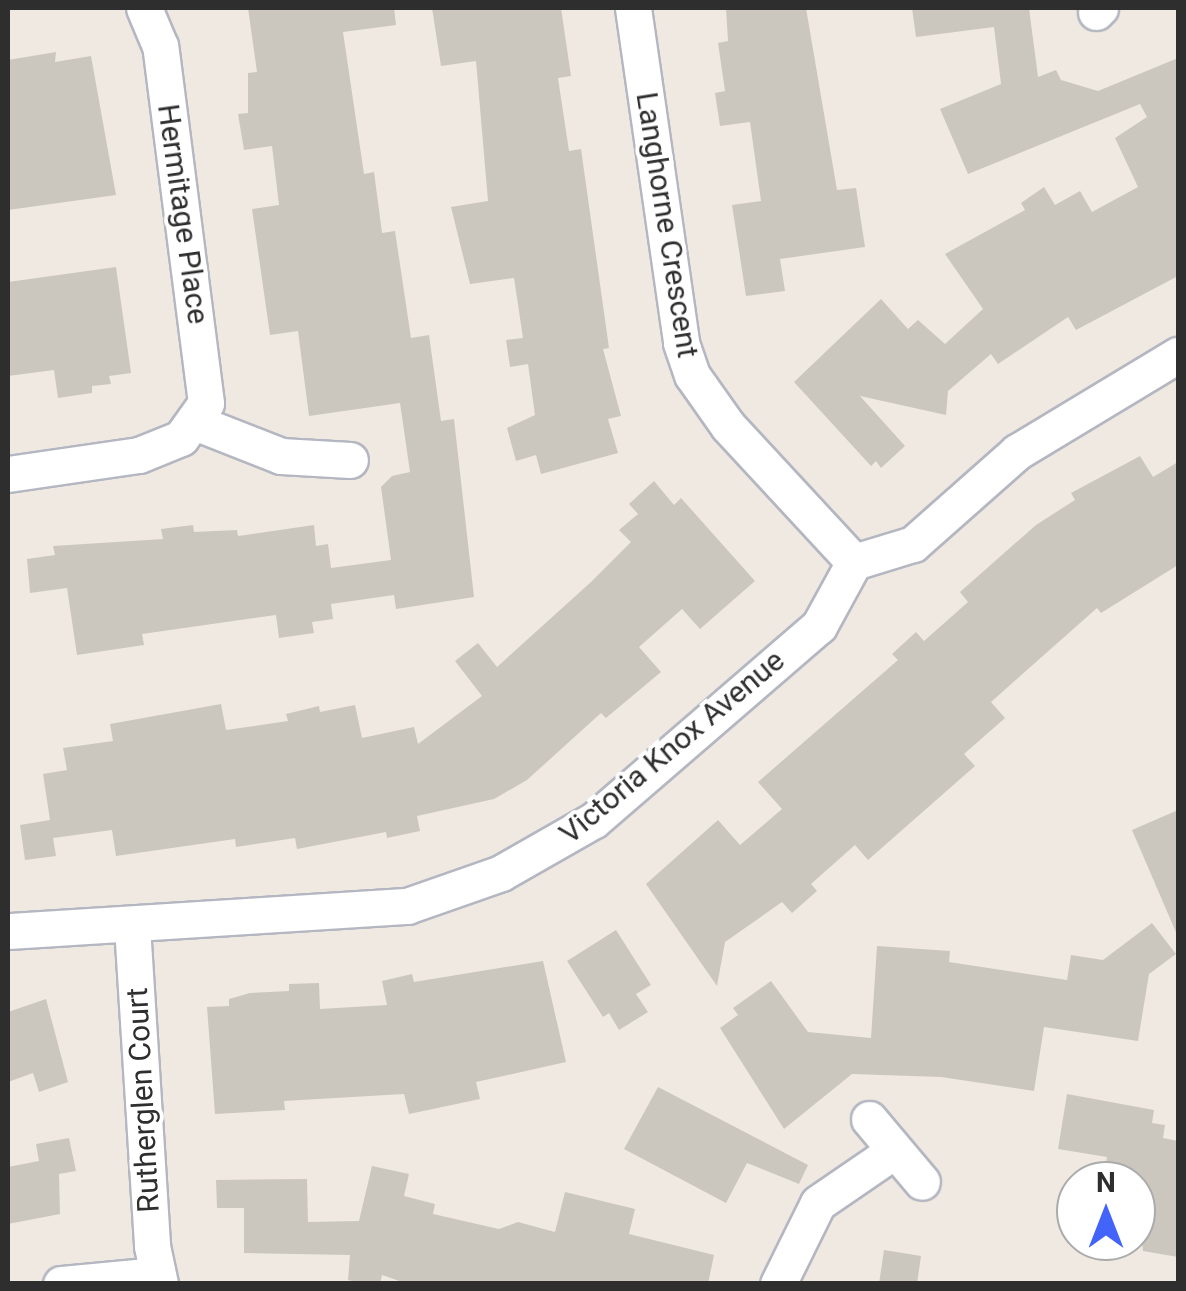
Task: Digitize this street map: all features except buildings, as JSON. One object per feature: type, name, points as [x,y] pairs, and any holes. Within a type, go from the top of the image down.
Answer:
[{"type":"street","name":"Hermitage Place","points":[[144,8],[160,46],[206,369],[206,403],[197,423]]},
{"type":"street","name":"Langhorne Crescent","points":[[632,8],[681,342],[692,375],[728,426],[854,562]]},
{"type":"street","points":[[854,562],[914,544],[1018,452],[1178,355]]},
{"type":"street","points":[[8,474],[138,455],[181,438],[197,423],[281,456],[350,460]]},
{"type":"street","name":"Victoria Knox Avenue","points":[[8,931],[407,906],[532,857],[594,820],[819,626],[854,562]]},
{"type":"street","name":"Rutherglen Court","points":[[61,1284],[158,1279],[132,926]]},
{"type":"street","points":[[869,1119],[922,1182]]},
{"type":"street","points":[[778,1284],[818,1203],[894,1151]]}]
